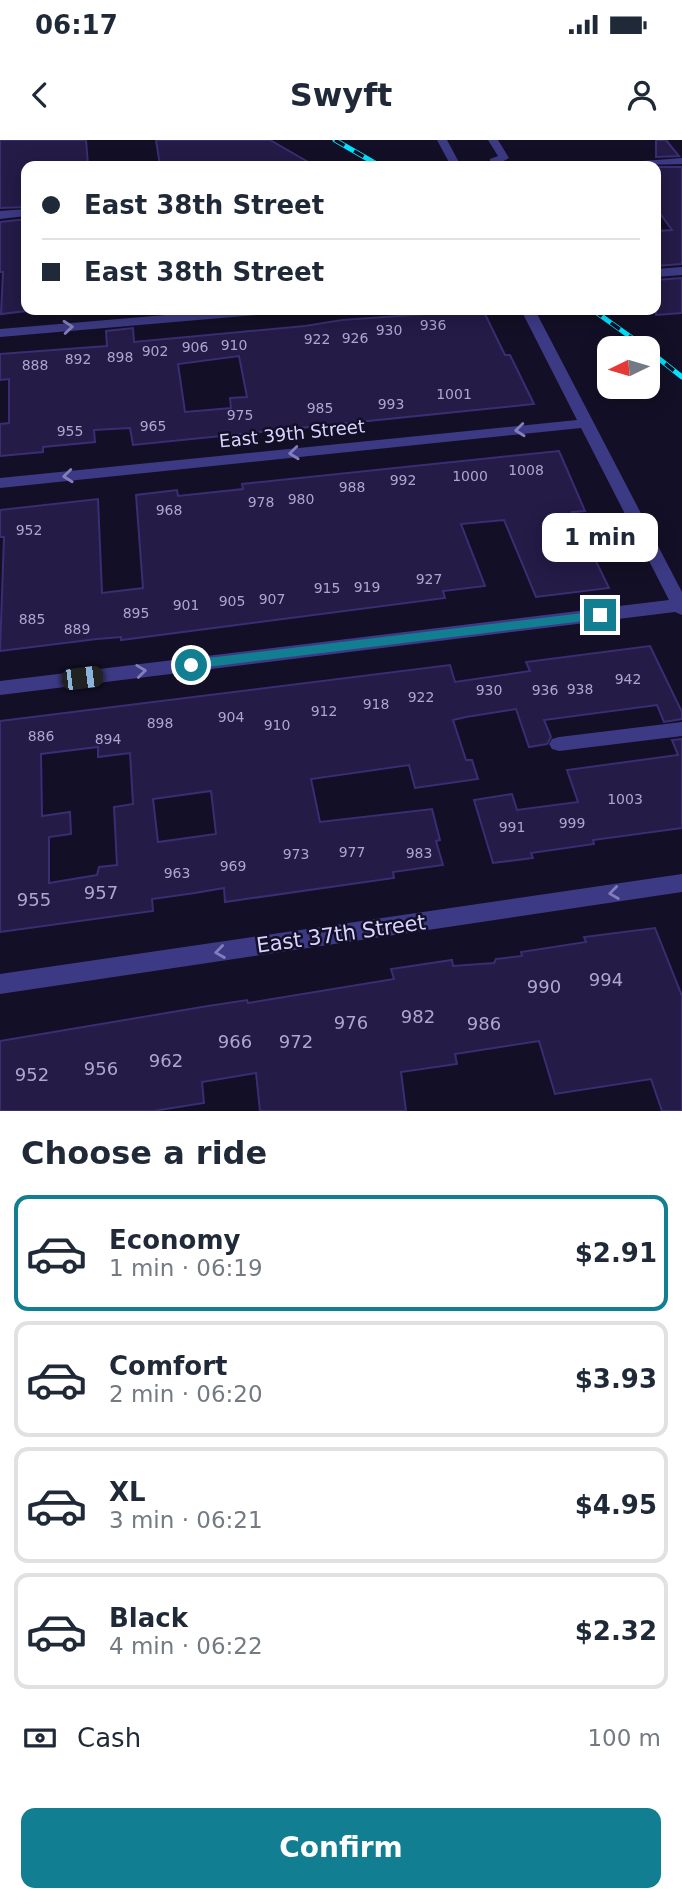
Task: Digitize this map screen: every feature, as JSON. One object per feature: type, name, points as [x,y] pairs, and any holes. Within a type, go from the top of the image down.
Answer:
[{"type":"street","points":[[442,140],[453,161]]},
{"type":"street","points":[[494,140],[504,158],[494,161]]},
{"type":"street","points":[[661,163],[682,161]]},
{"type":"street","points":[[0,215],[21,213]]},
{"type":"street","points":[[661,273],[682,271]]},
{"type":"street","points":[[0,333],[210,315]]},
{"type":"street","points":[[0,688],[681,607],[531,315]]},
{"type":"street","name":"East 39th Street","points":[[0,483],[588,423]]},
{"type":"street","points":[[559,744],[682,729]]},
{"type":"street","name":"East 37th Street","points":[[0,984],[682,883]]},
{"type":"building","points":[[0,140],[86,140],[88,161],[21,161],[21,207],[0,208]]},
{"type":"building","points":[[156,140],[270,140],[306,161],[159,161]]},
{"type":"building","points":[[656,140],[666,140],[679,156],[656,157]]},
{"type":"building","points":[[661,167],[682,167],[682,264],[661,266],[661,231],[672,230],[661,215]]},
{"type":"building","points":[[21,220],[21,312],[1,314],[3,272],[0,272],[0,222]]},
{"type":"building","points":[[682,278],[682,313],[661,315],[661,280]]},
{"type":"building","points":[[412,315],[485,315],[505,355],[510,355],[534,404],[133,445],[130,428],[94,430],[95,442],[43,447],[43,452],[0,456],[0,424],[9,423],[9,379],[0,380],[0,354],[107,346],[106,331],[133,328],[134,342],[342,320]],"holes":[[[239,356],[247,397],[230,398],[231,408],[185,412],[178,364]]]},
{"type":"building","points":[[559,451],[585,511],[572,512],[609,588],[536,597],[504,520],[461,524],[485,586],[443,591],[445,598],[121,640],[121,637],[97,639],[0,651],[4,537],[0,537],[0,510],[98,499],[102,593],[143,588],[136,495],[177,490],[178,496],[243,489],[242,484]]},
{"type":"building","points":[[650,646],[682,712],[682,719],[664,722],[657,705],[544,720],[551,737],[547,744],[529,747],[516,709],[466,717],[453,720],[466,760],[472,760],[478,779],[415,788],[409,765],[311,779],[320,822],[432,809],[440,840],[436,841],[443,865],[393,872],[394,878],[225,902],[224,888],[152,899],[153,911],[0,932],[0,721],[450,665],[455,682],[530,671],[526,662]],"holes":[[[98,747],[98,757],[130,753],[133,804],[114,807],[117,865],[99,867],[97,875],[49,883],[49,837],[71,834],[70,812],[42,816],[41,754]],[[211,791],[216,834],[158,842],[153,799]]]},
{"type":"building","points":[[682,739],[682,828],[593,840],[594,844],[531,853],[533,858],[493,863],[474,800],[512,794],[517,810],[578,802],[567,770],[678,755],[672,740]]},
{"type":"building","points":[[655,928],[682,996],[682,1111],[662,1111],[651,1079],[555,1094],[539,1041],[455,1054],[457,1064],[401,1072],[406,1111],[260,1111],[256,1073],[202,1082],[204,1103],[153,1111],[0,1111],[0,1041],[208,1006],[247,1000],[248,1003],[394,979],[391,969],[452,960],[453,966],[494,963],[496,959],[522,956],[521,952],[586,942],[584,937]]},
{"type":"railway","points":[[335,140],[371,161]]},
{"type":"railway","points":[[600,315],[629,336]]},
{"type":"railway","points":[[660,360],[682,377]]},
{"type":"route","points":[[191,665],[600,615]]}]
